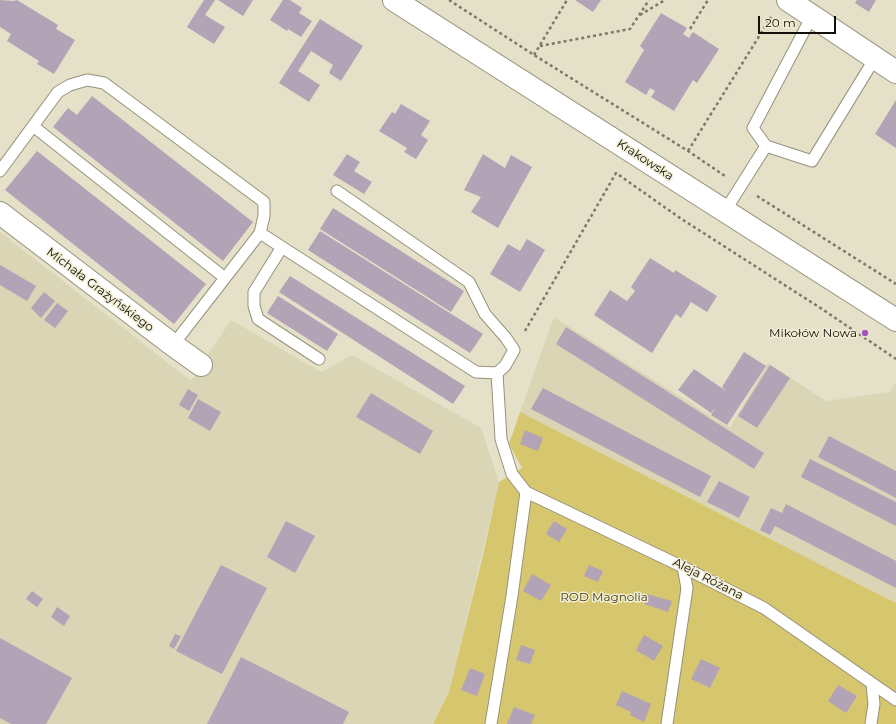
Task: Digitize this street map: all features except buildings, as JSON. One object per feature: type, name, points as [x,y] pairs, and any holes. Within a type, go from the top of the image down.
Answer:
[{"type":"street","name":"Krakowska","points":[[394,0],[896,320]]},
{"type":"street","points":[[788,0],[896,72]]},
{"type":"street","name":"Michała Grażyńskiego","points":[[0,213],[201,366]]},
{"type":"lane","points":[[812,16],[753,128],[766,146],[812,161],[875,58]]},
{"type":"lane","points":[[0,171],[58,92],[70,85],[87,80],[104,83],[264,202],[264,216],[260,233],[173,345]]},
{"type":"lane","points":[[33,126],[225,278]]},
{"type":"lane","points":[[725,211],[766,146]]},
{"type":"lane","points":[[260,233],[476,372],[497,373],[505,366],[514,350],[506,338],[485,314],[469,282],[337,191]]},
{"type":"lane","points":[[282,247],[254,292],[254,306],[256,313],[258,319],[319,359]]},
{"type":"lane","name":"Aleja Różana","points":[[497,373],[502,439],[512,474],[526,492],[683,566],[764,608],[896,700]]},
{"type":"lane","points":[[491,724],[512,596],[526,492]]},
{"type":"lane","points":[[667,724],[687,588],[683,566]]},
{"type":"lane","points":[[871,724],[874,704],[872,684]]},
{"type":"path","points":[[449,0],[896,284]]},
{"type":"path","points":[[534,55],[567,0]]},
{"type":"path","points":[[540,46],[630,30],[649,0]]},
{"type":"path","points":[[638,17],[665,0]]},
{"type":"path","points":[[690,29],[708,0]]},
{"type":"path","points":[[688,151],[771,16]]},
{"type":"path","points":[[514,350],[616,173],[680,218],[822,309],[896,359]]},
{"type":"shaded area","points":[[0,232],[191,381],[231,320],[321,372],[352,355],[481,428],[499,482],[449,692],[433,724],[0,724]]},
{"type":"shaded area","points":[[554,317],[730,428],[768,363],[826,401],[890,392],[896,382],[896,603],[520,412]]},
{"type":"green space","name":"ROD Magnolia","points":[[520,412],[896,603],[896,724],[433,724],[449,692],[483,555],[499,482],[522,468],[509,444]]},
{"type":"place","name":"Mikołów Nowa","points":[[865,333]]}]
